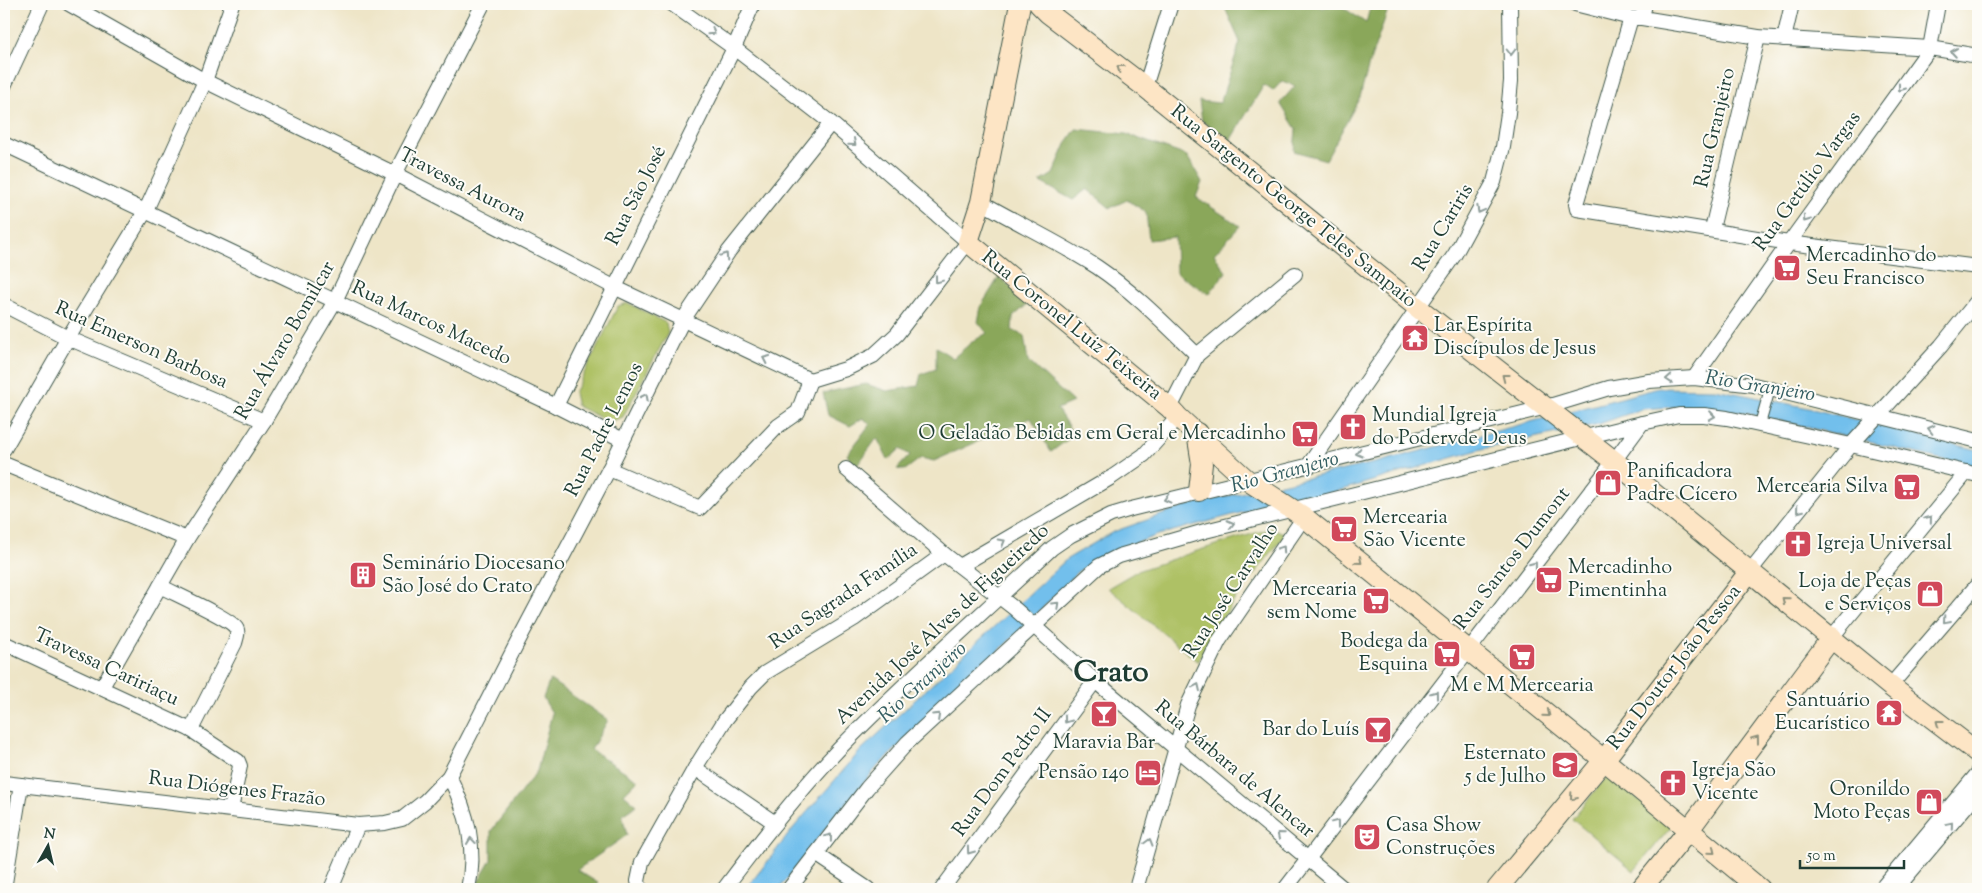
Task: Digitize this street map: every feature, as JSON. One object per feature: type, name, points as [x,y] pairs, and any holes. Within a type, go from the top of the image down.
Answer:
[{"type":"main road","points":[[968,242],[981,202],[1020,4]]},
{"type":"main road","name":"Rua Sargento George Teles Sampaio","points":[[1041,6],[1145,87],[1417,308],[1543,408],[1614,461],[1890,686],[1978,753]]},
{"type":"main road","name":"Rua Coronel Luiz Teixeira","points":[[968,242],[1174,412],[1247,480],[1299,513],[1760,889]]},
{"type":"main road","points":[[1196,433],[1202,464],[1199,491]]},
{"type":"main road","name":"Rua Doutor João Pessoa","points":[[1497,889],[1604,760],[1750,571]]},
{"type":"main road","points":[[1641,889],[1688,831],[1832,638]]},
{"type":"street","points":[[4,86],[42,4]]},
{"type":"street","name":"Travessa Aurora","points":[[69,4],[205,81],[395,174],[614,287],[810,380]]},
{"type":"street","points":[[4,449],[68,338],[146,210],[205,81],[232,4]]},
{"type":"street","name":"Rua Álvaro Bomilcar","points":[[102,687],[187,540],[264,421],[335,301],[395,174],[483,4]]},
{"type":"street","name":"Rua Coronel Luiz Teixeira","points":[[672,4],[734,48],[831,123],[968,242]]},
{"type":"street","name":"Rua São José","points":[[556,406],[734,48],[753,4]]},
{"type":"street","points":[[1145,87],[1171,4]]},
{"type":"street","name":"Rua Cariris","points":[[1308,466],[1455,254],[1494,182],[1504,147],[1511,81],[1510,4]]},
{"type":"street","points":[[1575,4],[1636,18],[1758,36],[1930,48],[1978,56]]},
{"type":"street","points":[[1645,4],[1636,18],[1576,207],[1580,210],[1712,229],[1789,243],[1978,267]]},
{"type":"street","points":[[1784,39],[1792,4]]},
{"type":"street","name":"Rua Getúlio Vargas","points":[[1694,378],[1930,48],[1938,4]]},
{"type":"street","name":"Rua Granjeiro","points":[[1712,229],[1758,36]]},
{"type":"street","name":"Rua Padre Lemos","points":[[449,776],[514,647],[609,469],[684,320],[728,251],[831,123]]},
{"type":"street","name":"Rua Marcos Macedo","points":[[4,144],[556,406],[623,440]]},
{"type":"street","points":[[981,202],[1068,249],[1098,268],[1138,298],[1197,355]]},
{"type":"street","points":[[609,469],[700,508],[778,426],[798,412],[810,380],[846,370],[873,356],[897,334],[968,242]]},
{"type":"street","points":[[960,566],[1112,477],[1144,455],[1174,412],[1197,355],[1295,274]]},
{"type":"street","name":"Rua Doutor João Pessoa","points":[[1750,571],[1853,443],[1941,346],[1978,300]]},
{"type":"street","name":"Rua Emerson Barbosa","points":[[4,305],[68,338],[264,421]]},
{"type":"street","name":"Avenida José Alves de Figueiredo","points":[[724,889],[775,823],[838,751],[882,705],[1052,548],[1071,535],[1111,515],[1199,491],[1543,408],[1610,388],[1649,381],[1694,378],[1731,382],[1875,418],[1978,441]]},
{"type":"street","points":[[1761,422],[1769,392]]},
{"type":"street","points":[[789,889],[867,788],[906,743],[1099,566],[1120,556],[1204,531],[1299,513],[1580,436],[1678,415],[1704,415],[1761,422],[1853,443],[1973,474],[1832,638]]},
{"type":"street","name":"Rua Santos Dumont","points":[[1285,889],[1642,422]]},
{"type":"street","points":[[4,464],[187,540]]},
{"type":"street","points":[[846,469],[944,554]]},
{"type":"street","name":"Rua José Carvalho","points":[[1136,889],[1188,705],[1219,641],[1299,513]]},
{"type":"street","name":"Rua Sagrada Família","points":[[640,889],[638,880],[642,862],[695,768],[725,720],[751,687],[765,673],[854,619],[944,554],[960,566]]},
{"type":"street","name":"Rua Bárbara de Alencar","points":[[960,566],[1000,597],[1095,681],[1344,889]]},
{"type":"street","points":[[1890,686],[1978,584]]},
{"type":"street","points":[[160,586],[232,624],[238,632],[235,643],[191,730]]},
{"type":"street","name":"Travessa Caririaçu","points":[[4,642],[191,730],[238,761],[240,766],[231,809]]},
{"type":"street","name":"Rua Dom Pedro II","points":[[942,889],[1095,681]]},
{"type":"street","points":[[695,768],[775,823]]},
{"type":"street","points":[[1896,883],[1978,773]]},
{"type":"street","points":[[449,776],[458,793],[469,825],[472,845],[472,873],[468,889]]},
{"type":"street","name":"Rua Diógenes Frazão","points":[[4,783],[358,825],[385,823],[402,819],[425,801],[449,776]]},
{"type":"street","points":[[4,889],[21,785]]},
{"type":"street","points":[[1881,889],[1896,883],[1978,792]]},
{"type":"street","points":[[331,889],[358,825]]},
{"type":"street","points":[[816,854],[868,889]]},
{"type":"green space","points":[[1226,4],[1314,4],[1323,8],[1338,4],[1366,23],[1371,4],[1390,4],[1369,64],[1360,97],[1326,160],[1294,151],[1296,129],[1280,103],[1295,86],[1282,81],[1273,91],[1264,85],[1228,144],[1202,121],[1199,101],[1220,103],[1240,42],[1225,8]]},
{"type":"green space","points":[[1076,129],[1126,134],[1187,156],[1202,182],[1196,197],[1240,226],[1214,254],[1226,272],[1209,294],[1176,273],[1175,237],[1149,240],[1146,212],[1127,200],[1110,208],[1087,189],[1073,200],[1040,182],[1053,174],[1067,142]]},
{"type":"green space","points":[[999,277],[1030,302],[1013,317],[1012,330],[1024,336],[1028,361],[1073,402],[1057,409],[1074,435],[1051,452],[1031,418],[934,461],[921,458],[905,470],[897,469],[910,455],[900,449],[888,460],[877,438],[856,467],[847,455],[870,424],[863,418],[850,426],[828,415],[823,393],[866,384],[887,391],[918,386],[921,374],[936,369],[936,347],[953,358],[972,342],[987,333],[978,322],[981,306]]},
{"type":"green space","points":[[628,303],[666,323],[668,333],[623,417],[609,422],[577,406],[574,393],[618,306]]},
{"type":"green space","points":[[1272,528],[1286,534],[1236,597],[1198,662],[1108,588],[1137,571]]},
{"type":"green space","points":[[550,680],[608,720],[591,750],[638,780],[624,794],[637,805],[622,815],[627,835],[577,870],[598,883],[590,889],[474,889],[491,860],[491,831],[537,771],[552,713],[543,698]]},
{"type":"green space","points":[[1608,775],[1672,826],[1634,871],[1572,819]]},
{"type":"water","points":[[1659,388],[1715,389],[1804,407],[1978,450],[1978,468],[1734,411],[1688,406],[1642,409],[1599,424],[1482,449],[1324,495],[1244,512],[1158,535],[1104,555],[1077,572],[1034,617],[878,766],[821,834],[779,889],[746,889],[795,826],[861,750],[1067,559],[1113,532],[1192,504],[1379,462]]},
{"type":"place","name":"Mercadinho do Seu Francisco","points":[[1787,268]]},
{"type":"place","name":"Lar Espírita Discípulos de Jesus","points":[[1415,338]]},
{"type":"place","name":"Mundial Igreja do Podervde Deus","points":[[1353,427]]},
{"type":"place","name":"O Geladão Bebidas em Geral e Mercadinho","points":[[1305,434]]},
{"type":"place","name":"Panificadora Padre Cícero","points":[[1608,483]]},
{"type":"place","name":"Mercearia Silva","points":[[1907,487]]},
{"type":"place","name":"Mercearia São Vicente","points":[[1344,529]]},
{"type":"place","name":"Igreja Universal","points":[[1798,544]]},
{"type":"place","name":"Seminário Diocesano São José do Crato","points":[[363,575]]},
{"type":"place","name":"Mercadinho Pimentinha","points":[[1549,580]]},
{"type":"place","name":"Loja de Peças e Serviços","points":[[1930,594]]},
{"type":"place","name":"Mercearia sem Nome","points":[[1376,601]]},
{"type":"place","name":"Bodega da Esquina","points":[[1447,654]]},
{"type":"place","name":"M e M Mercearia","points":[[1522,657]]},
{"type":"place","name":"Santuário Eucarístico","points":[[1889,713]]},
{"type":"place","name":"Maravia Bar","points":[[1104,714]]},
{"type":"place","name":"Bar do Luís","points":[[1378,730]]},
{"type":"place","name":"Esternato 5 de Julho","points":[[1565,765]]},
{"type":"place","name":"Pensão 140","points":[[1148,773]]},
{"type":"place","name":"Igreja São Vicente","points":[[1673,783]]},
{"type":"place","name":"Oronildo Moto Peças","points":[[1929,802]]},
{"type":"place","name":"Casa Show Construções","points":[[1367,837]]},
{"type":"district","name":"Crato","points":[[1111,673]]},
{"type":"water label","name":"Rio Granjeiro","points":[[1760,387]]},
{"type":"water label","name":"Rio Granjeiro","points":[[1285,473]]},
{"type":"water label","name":"Rio Granjeiro","points":[[923,683]]}]
